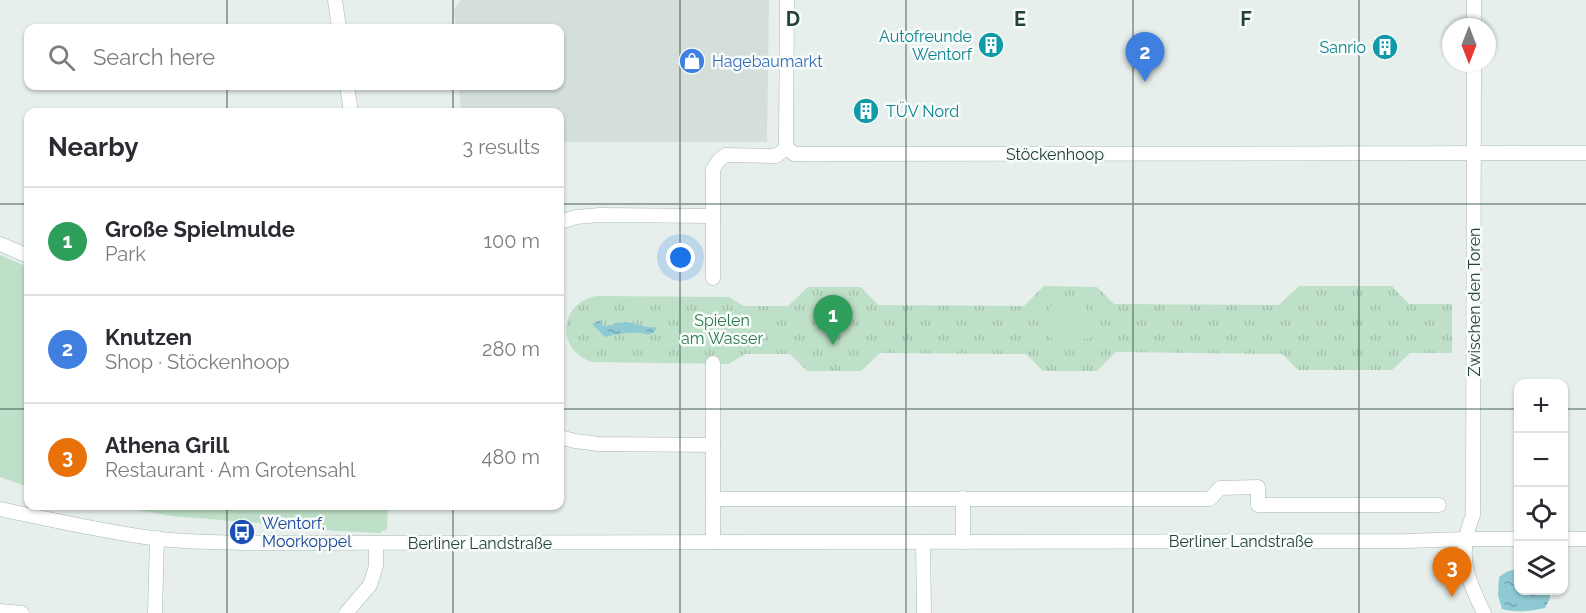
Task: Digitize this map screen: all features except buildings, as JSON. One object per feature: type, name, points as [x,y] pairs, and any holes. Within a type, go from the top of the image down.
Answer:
[{"type":"street","points":[[335,0],[338,24]]},
{"type":"street","points":[[713,278],[713,170],[719,160],[726,155],[776,156],[787,148],[787,0]]},
{"type":"street","points":[[1474,0],[1474,18]]},
{"type":"street","name":"Zwischen den Toren","points":[[1474,72],[1473,515],[1465,539],[1465,564],[1466,574],[1484,613]]},
{"type":"street","points":[[348,90],[350,108]]},
{"type":"street","name":"Stöckenhoop","points":[[787,148],[794,154],[1586,153]]},
{"type":"street","points":[[564,221],[576,217],[600,215],[713,216]]},
{"type":"street","points":[[0,244],[24,254]]},
{"type":"street","points":[[713,363],[713,542]]},
{"type":"street","points":[[564,437],[593,444],[713,445]]},
{"type":"street","points":[[713,499],[1210,499],[1220,488],[1258,487],[1258,505],[1439,505]]},
{"type":"street","points":[[963,498],[963,542]]},
{"type":"street","name":"Berliner Landstraße","points":[[0,509],[157,538],[242,543],[1514,539]]},
{"type":"street","points":[[155,613],[157,538]]},
{"type":"street","points":[[1568,539],[1586,539]]},
{"type":"street","points":[[923,542],[924,611]]},
{"type":"street","points":[[346,613],[370,585],[376,566],[376,543]]},
{"type":"street","points":[[0,611],[22,613]]},
{"type":"shaded area","points":[[461,0],[769,0],[767,142],[564,142],[564,108],[461,108],[459,90],[564,90],[564,24],[456,24],[454,10]]},
{"type":"green space","points":[[0,255],[24,265],[24,486],[0,477]]},
{"type":"green space","name":"Spielen am Wasser","points":[[1044,286],[1097,287],[1114,304],[1279,305],[1299,286],[1392,286],[1409,304],[1452,304],[1452,353],[1410,353],[1392,370],[1298,370],[1282,354],[1116,352],[1097,371],[1043,371],[1026,354],[880,353],[861,371],[807,371],[790,354],[745,354],[728,364],[592,362],[580,356],[572,348],[567,338],[566,328],[574,308],[583,301],[596,296],[729,297],[744,306],[788,306],[808,287],[861,287],[878,305],[1024,306]]},
{"type":"green space","points":[[1062,296],[1076,299],[1084,306],[1099,336],[1069,342],[1053,340],[1047,327],[1047,316],[1052,305]]},
{"type":"green space","points":[[137,510],[388,510],[387,529],[379,533],[171,516]]},
{"type":"water","points":[[599,321],[603,326],[626,322],[657,327],[650,334],[627,333],[605,337],[592,324]]},
{"type":"water","points":[[1514,570],[1514,595],[1550,595],[1545,608],[1524,611],[1502,609],[1498,595],[1499,577]]},
{"type":"place","name":"Autofreunde Wentorf","points":[[991,45]]},
{"type":"place","name":"Sanrio","points":[[1385,47]]},
{"type":"place","name":"Hagebaumarkt","points":[[692,61]]},
{"type":"place","name":"Knutzen","points":[[1145,82]]},
{"type":"place","name":"TÜV Nord","points":[[866,111]]},
{"type":"place","name":"Große Spielmulde","points":[[833,345]]},
{"type":"place","name":"Wentorf, Moorkoppel","points":[[242,532]]},
{"type":"place","name":"Athena Grill","points":[[1452,597]]}]
